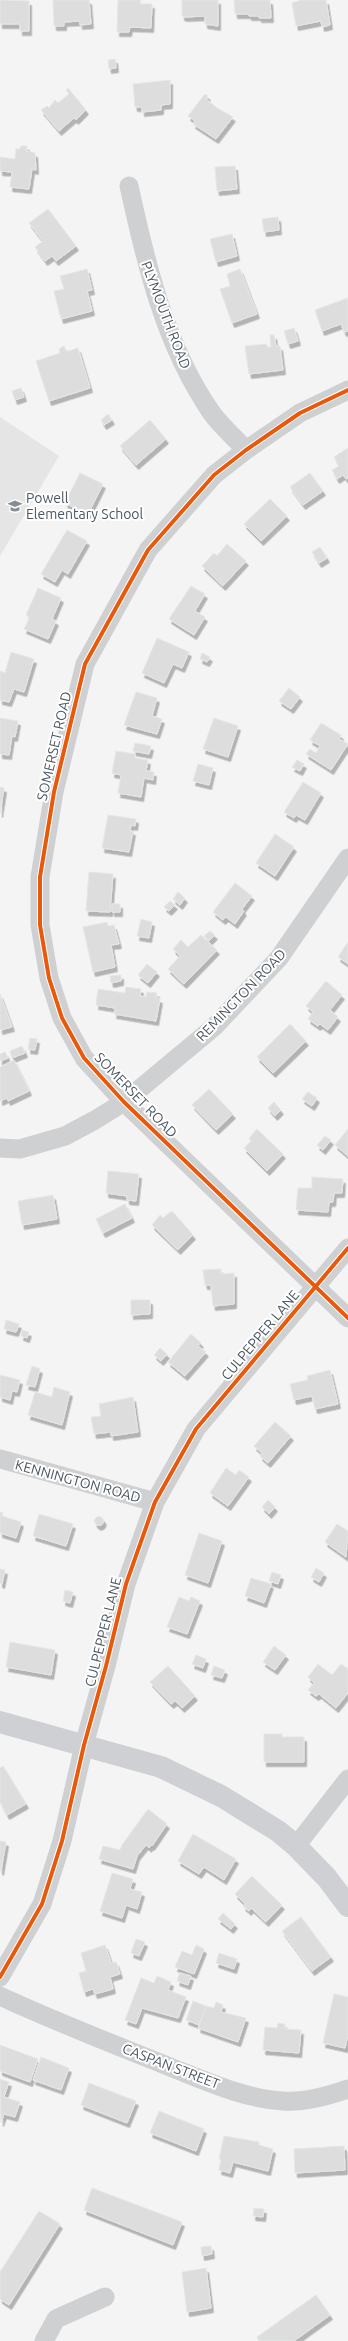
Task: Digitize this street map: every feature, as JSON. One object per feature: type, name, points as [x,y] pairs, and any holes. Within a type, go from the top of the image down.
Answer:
[{"type":"street","name":"PLYMOUTH ROAD","points":[[129,186],[144,255],[163,315],[184,366],[211,413],[246,450]]},
{"type":"street","name":"SOMERSET ROAD","points":[[348,390],[300,413],[246,450],[214,475],[148,550],[85,664],[54,792],[40,877],[40,925],[48,978],[62,1018],[84,1058],[124,1102],[348,1318]]},
{"type":"street","name":"REMINGTON ROAD","points":[[0,1148],[20,1149],[65,1136],[124,1102],[214,1028],[279,958],[348,858]]},
{"type":"street","name":"CULPEPPER LANE","points":[[0,1977],[42,1904],[62,1841],[84,1746],[106,1666],[126,1584],[155,1502],[196,1430],[348,1248]]},
{"type":"street","name":"KENNINGTON ROAD","points":[[0,1459],[155,1502]]},
{"type":"street","points":[[0,1722],[161,1767],[222,1796],[278,1831],[296,1846],[327,1878],[348,1906]]},
{"type":"street","points":[[296,1846],[348,1779]]},
{"type":"street","name":"CASPAN STREET","points":[[0,1996],[61,2024],[192,2075],[259,2098],[285,2101],[327,2096],[348,2089]]},
{"type":"street","points":[[44,2341],[56,2320],[105,2297]]},
{"type":"shaded area","name":"Powell Elementary School","points":[[0,417],[59,456],[0,556]]},
{"type":"building","points":[[0,0],[29,1],[29,31],[20,31],[20,24],[0,24]]},
{"type":"building","points":[[53,0],[89,0],[91,24],[80,25],[80,21],[64,22],[64,26],[54,26]]},
{"type":"building","points":[[118,0],[141,0],[140,4],[152,4],[151,28],[130,27],[129,32],[117,32]]},
{"type":"building","points":[[182,0],[218,0],[218,26],[205,24],[205,16],[182,16]]},
{"type":"building","points":[[234,0],[270,0],[271,18],[259,18],[259,16],[249,16],[249,14],[235,14]]},
{"type":"building","points":[[301,0],[326,0],[330,25],[322,27],[321,21],[296,26],[292,3]]},
{"type":"building","points":[[115,59],[116,68],[109,69],[108,60]]},
{"type":"building","points":[[170,80],[170,104],[161,105],[161,110],[142,112],[142,107],[135,107],[133,84]]},
{"type":"building","points":[[68,88],[86,110],[76,120],[74,118],[59,131],[41,110],[47,106],[49,108],[55,100],[58,103],[69,94],[66,90]]},
{"type":"building","points":[[205,94],[208,96],[206,99],[217,108],[233,117],[216,139],[193,124],[195,121],[188,116]]},
{"type":"building","points":[[21,146],[27,146],[26,151],[35,153],[36,170],[32,169],[29,189],[10,187],[12,172],[0,171],[0,157],[15,159],[16,149],[20,149]]},
{"type":"building","points":[[235,166],[237,189],[217,191],[215,167]]},
{"type":"building","points":[[48,209],[76,246],[56,261],[52,256],[45,261],[35,247],[43,241],[29,223]]},
{"type":"building","points":[[278,217],[279,230],[264,232],[262,219]]},
{"type":"building","points":[[232,234],[237,256],[216,262],[210,239]]},
{"type":"building","points":[[87,269],[92,290],[87,291],[92,311],[61,319],[54,291],[64,289],[60,276]]},
{"type":"building","points":[[240,269],[257,314],[232,323],[220,289],[230,286],[227,274]]},
{"type":"building","points":[[348,298],[348,331],[344,332],[341,324],[322,331],[315,310]]},
{"type":"building","points":[[294,328],[298,341],[288,344],[284,331]]},
{"type":"building","points":[[270,335],[274,335],[276,346],[280,346],[283,370],[249,374],[245,346],[267,344],[267,347],[271,347]]},
{"type":"building","points":[[64,346],[66,352],[78,348],[90,388],[49,401],[36,361],[60,353],[59,349]]},
{"type":"building","points":[[21,388],[24,397],[15,400],[12,391]]},
{"type":"building","points":[[108,414],[112,420],[104,425],[101,420]]},
{"type":"building","points":[[150,420],[166,439],[136,465],[120,446]]},
{"type":"building","points":[[348,448],[348,478],[346,479],[343,475],[337,479],[332,470],[339,466],[334,457]]},
{"type":"building","points":[[80,473],[103,484],[88,514],[65,503]]},
{"type":"building","points":[[310,473],[323,491],[303,505],[290,487]]},
{"type":"building","points":[[270,499],[287,516],[261,541],[244,524]]},
{"type":"building","points":[[67,530],[87,541],[68,574],[62,570],[55,582],[41,574]]},
{"type":"building","points":[[227,544],[246,561],[223,586],[202,566],[214,553],[217,556]]},
{"type":"building","points":[[320,547],[327,558],[319,563],[312,552]]},
{"type":"building","points":[[191,586],[205,594],[195,611],[205,617],[194,635],[169,619]]},
{"type":"building","points":[[38,588],[61,598],[52,619],[56,621],[48,639],[24,629],[30,617],[26,615]]},
{"type":"building","points":[[157,638],[189,652],[182,668],[173,664],[164,683],[142,673]]},
{"type":"building","points":[[11,652],[34,659],[24,692],[14,689],[9,702],[0,700],[0,671],[5,673]]},
{"type":"building","points":[[202,653],[210,657],[207,662],[200,659]]},
{"type":"building","points":[[289,688],[300,697],[291,709],[279,701]]},
{"type":"building","points":[[136,692],[157,698],[152,716],[162,719],[157,734],[124,725]]},
{"type":"building","points":[[0,718],[18,721],[15,737],[12,736],[9,755],[0,754]]},
{"type":"building","points":[[214,718],[238,726],[228,757],[203,749]]},
{"type":"building","points":[[321,723],[341,735],[339,739],[348,744],[331,770],[306,754],[310,749],[316,753],[320,746],[310,740]]},
{"type":"building","points":[[135,743],[151,746],[149,754],[133,751]]},
{"type":"building","points":[[116,751],[135,754],[135,758],[148,760],[146,771],[154,772],[153,780],[144,778],[141,797],[118,793],[121,775],[112,773]]},
{"type":"building","points":[[297,760],[304,764],[300,771],[292,767]]},
{"type":"building","points":[[198,764],[213,768],[209,785],[193,781]]},
{"type":"building","points":[[303,782],[321,793],[305,820],[296,815],[294,818],[284,812]]},
{"type":"building","points":[[0,787],[4,788],[0,813]]},
{"type":"building","points":[[108,815],[136,819],[135,826],[131,825],[130,831],[133,831],[129,852],[102,848]]},
{"type":"building","points":[[275,834],[294,847],[275,876],[256,863]]},
{"type":"building","points":[[89,872],[113,874],[110,912],[86,911]]},
{"type":"building","points":[[235,883],[252,896],[242,909],[244,911],[235,924],[226,917],[223,920],[213,912]]},
{"type":"building","points":[[178,892],[185,898],[180,905],[173,899]]},
{"type":"building","points":[[170,901],[175,905],[169,911],[164,907]]},
{"type":"building","points":[[112,904],[120,904],[120,912],[112,912]]},
{"type":"building","points":[[141,919],[152,922],[149,938],[137,936]]},
{"type":"building","points":[[107,922],[108,926],[114,925],[119,944],[111,945],[115,967],[93,972],[83,927]]},
{"type":"building","points":[[210,931],[215,935],[209,941],[204,936]]},
{"type":"building","points":[[201,935],[217,950],[184,984],[168,969],[180,956],[173,949],[181,940],[188,947]]},
{"type":"building","points":[[348,942],[348,964],[338,957]]},
{"type":"building","points":[[147,964],[157,972],[148,983],[138,975]]},
{"type":"building","points":[[121,975],[121,981],[111,983],[110,976]]},
{"type":"building","points":[[326,981],[342,995],[330,1010],[338,1017],[328,1030],[320,1024],[318,1026],[308,1019],[313,1012],[306,1006]]},
{"type":"building","points":[[126,987],[141,989],[140,996],[146,997],[147,992],[157,993],[156,998],[160,999],[156,1021],[114,1014],[115,1008],[96,1005],[98,989],[125,993]]},
{"type":"building","points":[[0,994],[12,1027],[0,1030]]},
{"type":"building","points":[[290,1024],[306,1041],[273,1073],[257,1057]]},
{"type":"building","points":[[30,1038],[37,1039],[35,1050],[28,1049]]},
{"type":"building","points":[[22,1046],[25,1053],[12,1058],[10,1051]]},
{"type":"building","points":[[5,1052],[8,1058],[0,1061],[0,1054]]},
{"type":"building","points":[[14,1060],[29,1091],[8,1101],[7,1098],[0,1101],[0,1067]]},
{"type":"building","points":[[209,1089],[233,1114],[216,1130],[192,1105]]},
{"type":"building","points":[[308,1092],[317,1098],[312,1106],[302,1099]]},
{"type":"building","points":[[274,1102],[281,1110],[275,1116],[268,1108]]},
{"type":"building","points":[[257,1129],[283,1154],[267,1171],[244,1148],[251,1141],[249,1138]]},
{"type":"building","points":[[348,1129],[348,1156],[335,1145]]},
{"type":"building","points":[[325,1136],[331,1140],[323,1150],[317,1145]]},
{"type":"building","points":[[108,1171],[139,1174],[136,1201],[127,1200],[127,1196],[106,1193]]},
{"type":"building","points":[[312,1177],[343,1179],[342,1193],[334,1193],[333,1202],[329,1202],[328,1212],[296,1210],[298,1188],[312,1188]]},
{"type":"building","points":[[53,1195],[57,1219],[22,1225],[18,1201]]},
{"type":"building","points":[[125,1204],[132,1218],[103,1233],[96,1219]]},
{"type":"building","points":[[170,1212],[173,1212],[193,1235],[178,1250],[152,1225],[160,1215],[163,1218]]},
{"type":"building","points":[[221,1269],[221,1274],[234,1273],[234,1304],[213,1306],[211,1285],[205,1285],[203,1270]]},
{"type":"building","points":[[131,1300],[150,1300],[150,1314],[131,1315]]},
{"type":"building","points":[[6,1320],[19,1324],[16,1332],[4,1329]]},
{"type":"building","points":[[22,1330],[29,1332],[27,1338],[21,1336]]},
{"type":"building","points":[[191,1334],[201,1343],[198,1346],[206,1352],[185,1376],[168,1362]]},
{"type":"building","points":[[160,1348],[167,1354],[161,1361],[154,1355]]},
{"type":"building","points":[[32,1366],[40,1369],[35,1387],[26,1385]]},
{"type":"building","points":[[330,1370],[338,1404],[315,1409],[312,1396],[294,1400],[290,1384],[308,1380],[307,1376]]},
{"type":"building","points":[[0,1375],[20,1380],[17,1392],[12,1391],[10,1400],[0,1397]]},
{"type":"building","points":[[54,1387],[70,1392],[62,1425],[28,1415],[35,1392],[52,1397]]},
{"type":"building","points":[[133,1397],[138,1432],[111,1436],[111,1432],[94,1434],[91,1417],[101,1416],[99,1404]]},
{"type":"building","points":[[275,1422],[291,1436],[268,1463],[260,1456],[262,1453],[254,1446]]},
{"type":"building","points":[[226,1468],[236,1475],[239,1470],[249,1477],[228,1506],[210,1493]]},
{"type":"building","points":[[268,1500],[275,1507],[269,1514],[262,1507]]},
{"type":"building","points":[[0,1512],[3,1513],[2,1516],[21,1522],[16,1538],[0,1533]]},
{"type":"building","points":[[39,1514],[73,1524],[66,1546],[33,1536]]},
{"type":"building","points":[[97,1517],[101,1517],[103,1521],[101,1525],[97,1525],[95,1523],[95,1519]]},
{"type":"building","points":[[337,1524],[348,1531],[346,1557],[325,1542]]},
{"type":"building","points":[[199,1533],[222,1541],[208,1583],[185,1575]]},
{"type":"building","points":[[316,1568],[324,1573],[319,1582],[311,1577]]},
{"type":"building","points":[[0,1569],[5,1570],[2,1584],[0,1583]]},
{"type":"building","points":[[272,1572],[281,1575],[278,1584],[269,1581]]},
{"type":"building","points":[[251,1578],[271,1584],[264,1603],[245,1596]]},
{"type":"building","points":[[65,1590],[73,1592],[70,1603],[63,1601]]},
{"type":"building","points":[[179,1597],[189,1601],[191,1597],[200,1601],[187,1634],[167,1627]]},
{"type":"building","points":[[10,1642],[55,1650],[51,1675],[6,1667]]},
{"type":"building","points":[[274,1646],[286,1655],[275,1670],[263,1662]]},
{"type":"building","points":[[196,1655],[206,1659],[203,1668],[192,1664]]},
{"type":"building","points":[[318,1664],[332,1675],[341,1664],[348,1669],[348,1693],[336,1708],[319,1694],[316,1696],[308,1690],[314,1683],[308,1677]]},
{"type":"building","points":[[168,1666],[195,1696],[182,1708],[175,1701],[171,1704],[150,1682]]},
{"type":"building","points":[[214,1666],[225,1670],[222,1678],[211,1675]]},
{"type":"building","points":[[264,1734],[282,1734],[282,1737],[304,1737],[304,1762],[264,1762]]},
{"type":"building","points":[[3,1766],[26,1804],[7,1815],[0,1802],[0,1768]]},
{"type":"building","points":[[148,1809],[167,1824],[152,1846],[151,1845],[149,1848],[146,1845],[137,1856],[133,1869],[99,1859],[103,1846],[120,1850]]},
{"type":"building","points":[[193,1834],[236,1859],[224,1880],[204,1867],[199,1874],[178,1861]]},
{"type":"building","points":[[0,1841],[6,1842],[1,1871],[0,1870]]},
{"type":"building","points":[[112,1873],[133,1879],[130,1889],[142,1892],[137,1909],[126,1905],[122,1918],[100,1911]]},
{"type":"building","points":[[252,1876],[282,1905],[266,1922],[251,1908],[249,1911],[243,1906],[245,1904],[235,1894]]},
{"type":"building","points":[[223,1913],[235,1924],[231,1929],[218,1919]]},
{"type":"building","points":[[301,1917],[331,1957],[312,1971],[282,1931]]},
{"type":"building","points":[[136,1939],[145,1942],[139,1956],[131,1953]]},
{"type":"building","points":[[105,1945],[111,1963],[116,1962],[120,1974],[110,1977],[113,1989],[95,1994],[93,1989],[84,1992],[79,1973],[86,1971],[81,1953]]},
{"type":"building","points":[[196,1945],[204,1949],[194,1974],[175,1967],[182,1951],[192,1955]]},
{"type":"building","points":[[219,1953],[237,1959],[234,1969],[216,1963]]},
{"type":"building","points":[[180,1973],[191,1976],[188,1985],[177,1981]]},
{"type":"building","points":[[157,1976],[171,1982],[168,1990],[186,1997],[178,2018],[142,2008],[136,2024],[125,2020],[141,1978],[154,1983]]},
{"type":"building","points":[[334,1994],[348,1997],[348,2035],[345,2048],[323,2043]]},
{"type":"building","points":[[193,2001],[206,2006],[199,2025],[186,2020]]},
{"type":"building","points":[[216,2002],[223,2005],[221,2012],[246,2018],[238,2042],[198,2028],[206,2006],[214,2008]]},
{"type":"building","points":[[278,2023],[285,2024],[285,2029],[301,2030],[299,2053],[263,2050],[265,2027],[277,2028]]},
{"type":"building","points":[[0,2045],[38,2059],[30,2082],[0,2071]]},
{"type":"building","points":[[41,2057],[69,2068],[61,2090],[33,2080]]},
{"type":"building","points":[[0,2079],[9,2082],[4,2097],[20,2102],[15,2117],[4,2114],[1,2122]]},
{"type":"building","points":[[89,2083],[136,2101],[127,2123],[81,2105]]},
{"type":"building","points":[[159,2111],[204,2129],[196,2151],[150,2133]]},
{"type":"building","points":[[224,2136],[259,2142],[259,2145],[273,2149],[268,2171],[233,2162],[230,2173],[219,2170],[221,2159],[219,2159]]},
{"type":"building","points":[[344,2146],[345,2170],[295,2173],[294,2149]]},
{"type":"building","points":[[92,2188],[182,2222],[173,2245],[84,2210]]},
{"type":"building","points":[[254,2208],[264,2209],[263,2217],[253,2216]]},
{"type":"building","points":[[39,2211],[60,2224],[9,2305],[0,2299],[0,2272]]},
{"type":"building","points":[[211,2246],[212,2254],[202,2256],[201,2247]]},
{"type":"building","points":[[206,2268],[211,2308],[187,2312],[182,2272]]},
{"type":"building","points":[[316,2295],[330,2315],[294,2341],[259,2341],[257,2337]]},
{"type":"cycle path","points":[[348,390],[300,413],[246,450],[214,475],[148,550],[85,664],[54,792],[40,877],[40,925],[49,978],[62,1018],[84,1058],[124,1102],[348,1318]]},
{"type":"cycle path","points":[[0,1977],[42,1904],[62,1841],[84,1745],[106,1666],[126,1584],[155,1502],[196,1429],[348,1248]]},
{"type":"place","name":"Powell Elementary School","points":[[15,506]]}]
